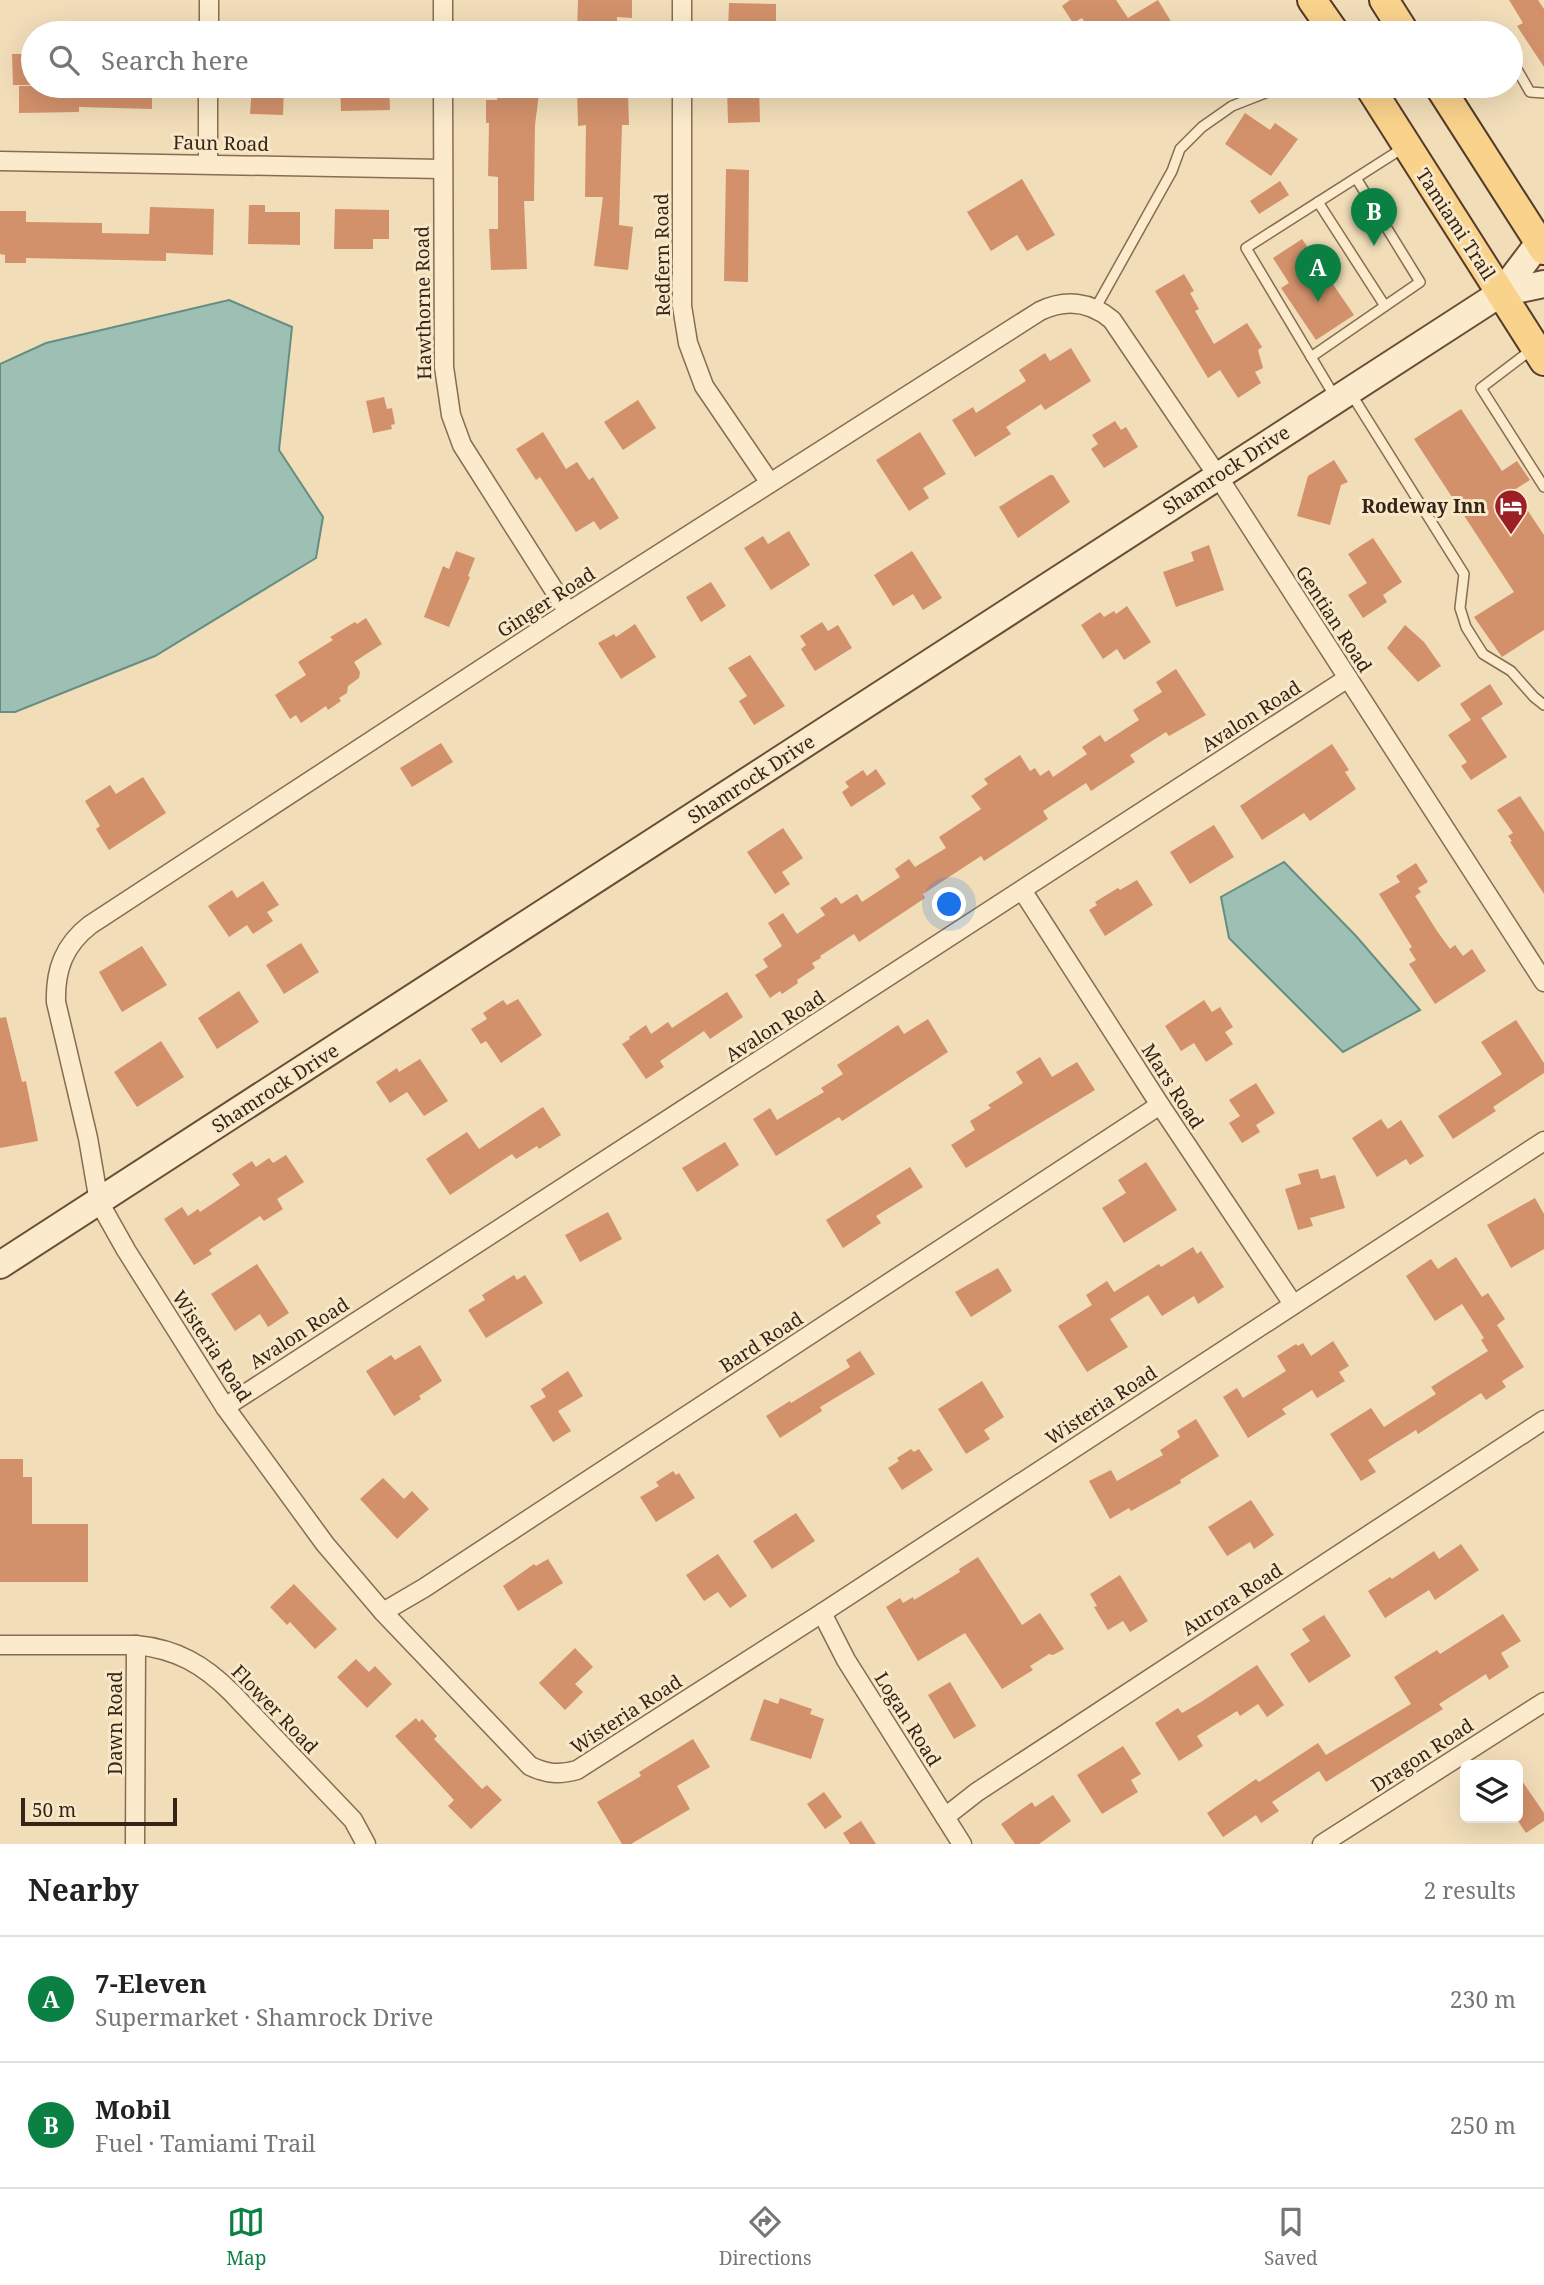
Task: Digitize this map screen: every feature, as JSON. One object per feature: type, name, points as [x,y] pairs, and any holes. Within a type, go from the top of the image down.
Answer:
[{"type":"main road","points":[[1312,0],[1327,21]]},
{"type":"main road","points":[[1384,0],[1397,21]]},
{"type":"main road","name":"Tamiami Trail","points":[[1375,98],[1540,354]]},
{"type":"main road","points":[[1446,98],[1542,244]]},
{"type":"street","points":[[209,0],[209,21]]},
{"type":"street","points":[[443,0],[443,21]]},
{"type":"street","points":[[682,0],[682,21]]},
{"type":"street","points":[[208,98],[208,163]]},
{"type":"street","name":"Hawthorne Road","points":[[443,98],[444,366],[451,415],[462,445],[568,612]]},
{"type":"street","name":"Redfern Road","points":[[682,98],[682,306],[688,343],[704,387],[770,483]]},
{"type":"street","name":"Faun Road","points":[[0,162],[208,163],[442,169]]},
{"type":"street","points":[[1501,293],[1542,244]]},
{"type":"street","points":[[1501,293],[1544,284]]},
{"type":"street","name":"Shamrock Drive","points":[[0,1265],[1501,293]]},
{"type":"street","name":"Ginger Road","points":[[61,959],[77,934],[90,925],[568,612],[1040,311],[1070,302]]},
{"type":"street","name":"Gentian Road","points":[[1070,302],[1088,305],[1112,320],[1217,475],[1544,982]]},
{"type":"street","name":"Avalon Road","points":[[225,1407],[1348,678]]},
{"type":"street","name":"Mars Road","points":[[1022,890],[1160,1105],[1293,1304]]},
{"type":"street","name":"Wisteria Road","points":[[61,959],[55,983],[56,1002],[88,1138],[99,1202],[127,1250],[225,1407],[325,1544],[383,1612],[530,1766],[541,1772],[560,1775],[577,1770],[822,1613],[1544,1141]]},
{"type":"street","name":"Bard Road","points":[[383,1612],[436,1580],[1160,1105]]},
{"type":"street","name":"Aurora Road","points":[[945,1817],[977,1791],[1544,1420]]},
{"type":"street","name":"Logan Road","points":[[822,1613],[846,1660],[962,1844]]},
{"type":"street","name":"Flower Road","points":[[0,1645],[136,1645],[159,1647],[177,1653],[217,1678],[353,1820],[366,1844]]},
{"type":"street","name":"Dawn Road","points":[[135,1844],[136,1645]]},
{"type":"street","name":"Dragon Road","points":[[1322,1844],[1544,1702]]},
{"type":"lane","points":[[1523,80],[1530,92],[1544,93]]},
{"type":"lane","points":[[1095,309],[1172,171],[1180,149],[1202,127],[1232,106],[1252,98]]},
{"type":"lane","points":[[1406,147],[1246,248],[1311,357],[1342,395],[1464,574],[1460,608],[1466,627],[1483,654],[1511,671],[1544,705]]},
{"type":"lane","points":[[1311,357],[1420,282],[1356,178]]},
{"type":"lane","points":[[1318,202],[1385,306]]},
{"type":"lane","points":[[1540,354],[1481,388],[1544,487]]},
{"type":"water","points":[[229,300],[292,327],[279,450],[323,517],[316,558],[155,656],[15,712],[0,712],[0,364],[46,343]]},
{"type":"water","points":[[1284,862],[1356,936],[1420,1010],[1343,1052],[1229,938],[1221,897]]},
{"type":"building","points":[[578,0],[632,0],[632,18],[617,17],[617,21],[577,21]]},
{"type":"building","points":[[1070,0],[1116,0],[1128,18],[1158,0],[1171,21],[1084,21],[1082,18],[1072,21],[1062,6]]},
{"type":"building","points":[[1509,0],[1538,0],[1544,9],[1544,67],[1523,35],[1522,21]]},
{"type":"building","points":[[729,3],[776,4],[776,21],[728,21]]},
{"type":"building","points":[[12,54],[21,54],[21,85],[13,85]]},
{"type":"building","points":[[19,86],[21,98],[152,98],[152,109],[79,107],[79,112],[19,113]]},
{"type":"building","points":[[251,98],[284,98],[283,115],[250,114]]},
{"type":"building","points":[[340,98],[390,98],[390,110],[341,111]]},
{"type":"building","points":[[538,98],[535,125],[534,201],[524,201],[527,269],[491,270],[489,229],[498,229],[498,177],[488,176],[489,123],[486,123],[486,100]]},
{"type":"building","points":[[577,98],[628,98],[629,125],[622,125],[619,225],[633,227],[628,270],[594,266],[603,197],[585,197],[586,125],[578,126]]},
{"type":"building","points":[[727,98],[759,98],[760,122],[728,123]]},
{"type":"building","points":[[1245,113],[1270,130],[1275,123],[1298,139],[1271,176],[1225,144]]},
{"type":"building","points":[[726,169],[749,170],[748,282],[724,281]]},
{"type":"building","points":[[1022,179],[1055,235],[1027,251],[1017,235],[991,251],[967,212]]},
{"type":"building","points":[[1280,181],[1289,195],[1259,214],[1250,201]]},
{"type":"building","points":[[249,205],[265,205],[265,212],[300,212],[300,245],[248,244]]},
{"type":"building","points":[[150,207],[214,209],[213,255],[166,253],[166,261],[26,258],[26,263],[5,263],[5,255],[0,254],[0,211],[26,211],[26,222],[102,223],[102,233],[149,234]]},
{"type":"building","points":[[335,209],[389,210],[389,239],[373,239],[373,249],[334,249]]},
{"type":"building","points":[[1302,239],[1354,315],[1316,340],[1281,288],[1289,283],[1273,258]]},
{"type":"building","points":[[1184,274],[1194,291],[1190,293],[1199,309],[1195,311],[1214,344],[1247,323],[1262,347],[1258,350],[1263,368],[1255,372],[1261,383],[1238,398],[1220,370],[1208,378],[1155,291]]},
{"type":"building","points":[[1071,348],[1091,381],[1045,410],[1041,404],[1006,427],[1011,434],[975,457],[952,420],[973,407],[976,413],[1026,381],[1019,370],[1045,353],[1050,361]]},
{"type":"building","points":[[384,397],[387,409],[392,408],[395,424],[391,425],[392,429],[373,433],[366,401]]},
{"type":"building","points":[[638,400],[656,428],[623,450],[604,422]]},
{"type":"building","name":"Rodeway Inn","points":[[1461,409],[1502,471],[1517,461],[1530,480],[1514,490],[1544,535],[1544,630],[1502,657],[1474,617],[1514,592],[1414,439]]},
{"type":"building","points":[[1115,421],[1121,430],[1126,427],[1138,447],[1104,468],[1091,449],[1098,444],[1092,435]]},
{"type":"building","points":[[543,432],[566,469],[577,462],[589,480],[593,477],[619,518],[600,530],[594,521],[576,532],[540,477],[536,480],[516,449]]},
{"type":"building","points":[[920,432],[946,474],[923,488],[929,498],[909,511],[876,460]]},
{"type":"building","points":[[1334,460],[1348,482],[1341,485],[1330,525],[1297,516],[1308,476]]},
{"type":"building","points":[[1053,475],[1070,502],[1018,538],[999,507]]},
{"type":"building","points":[[789,531],[810,565],[771,590],[744,548],[763,536],[768,544]]},
{"type":"building","points":[[1373,538],[1402,582],[1383,595],[1387,602],[1363,618],[1348,595],[1367,583],[1348,554]]},
{"type":"building","points":[[1209,545],[1224,590],[1176,607],[1163,572],[1194,561],[1191,552]]},
{"type":"building","points":[[456,551],[475,558],[449,627],[424,617],[443,566],[449,569]]},
{"type":"building","points":[[912,551],[942,598],[923,610],[913,594],[893,606],[874,575]]},
{"type":"building","points":[[711,582],[726,606],[701,622],[686,597]]},
{"type":"building","points":[[1127,606],[1151,642],[1124,660],[1117,649],[1103,659],[1081,625],[1100,612],[1104,617],[1114,611],[1116,614]]},
{"type":"building","points":[[366,618],[382,644],[354,662],[360,672],[359,678],[348,686],[347,693],[339,698],[341,701],[328,710],[326,706],[301,723],[296,715],[290,719],[275,695],[306,675],[298,662],[333,640],[330,637]]},
{"type":"building","points":[[822,622],[828,631],[838,625],[852,648],[815,671],[801,649],[806,645],[800,636]]},
{"type":"building","points":[[635,624],[656,657],[621,679],[598,643],[614,634],[616,637]]},
{"type":"building","points":[[1405,625],[1424,642],[1441,666],[1418,682],[1387,648]]},
{"type":"building","points":[[750,655],[785,706],[754,725],[739,701],[747,696],[728,668]]},
{"type":"building","points":[[1176,669],[1206,715],[1169,736],[1166,732],[1130,755],[1135,762],[1091,791],[1086,783],[1043,811],[1048,819],[984,861],[981,856],[923,894],[925,898],[859,942],[854,934],[812,963],[815,968],[797,980],[798,983],[782,994],[780,991],[770,998],[755,975],[768,967],[763,959],[782,946],[768,923],[783,913],[797,934],[825,915],[820,908],[836,897],[841,904],[857,894],[862,902],[900,877],[895,869],[909,859],[915,867],[946,848],[939,837],[981,809],[971,796],[988,784],[984,779],[1020,755],[1030,771],[1035,768],[1040,776],[1049,770],[1053,777],[1087,754],[1082,747],[1100,735],[1105,742],[1139,720],[1133,710],[1162,692],[1156,682]]},
{"type":"building","points":[[1490,684],[1503,704],[1481,718],[1507,757],[1471,780],[1461,766],[1467,762],[1448,735],[1471,720],[1460,704]]},
{"type":"building","points":[[441,743],[453,762],[412,787],[400,768]]},
{"type":"building","points":[[1332,744],[1349,770],[1345,772],[1356,789],[1310,821],[1304,813],[1262,840],[1240,806]]},
{"type":"building","points":[[876,769],[886,784],[851,807],[842,792],[849,787],[845,782],[863,770],[867,776]]},
{"type":"building","points":[[143,777],[166,813],[109,850],[96,829],[100,826],[85,801],[110,785],[116,794]]},
{"type":"building","points":[[1520,796],[1544,832],[1544,894],[1510,842],[1512,841],[1508,836],[1513,833],[1497,810]]},
{"type":"building","points":[[1214,825],[1234,857],[1190,884],[1170,852]]},
{"type":"building","points":[[783,828],[803,858],[782,872],[790,884],[775,894],[747,852]]},
{"type":"building","points":[[1416,863],[1428,882],[1418,888],[1421,892],[1415,896],[1437,931],[1450,949],[1455,945],[1463,956],[1472,949],[1486,971],[1435,1004],[1409,964],[1416,960],[1409,949],[1412,947],[1379,894],[1400,882],[1396,876]]},
{"type":"building","points":[[1137,880],[1153,905],[1105,936],[1089,910],[1097,905],[1095,902]]},
{"type":"building","points":[[263,881],[279,905],[267,912],[273,921],[253,934],[247,925],[229,937],[208,906],[232,890],[237,898]]},
{"type":"building","points":[[301,943],[319,972],[284,994],[266,965]]},
{"type":"building","points":[[142,946],[167,985],[122,1012],[99,972]]},
{"type":"building","points":[[239,991],[259,1022],[217,1049],[198,1018]]},
{"type":"building","points":[[727,992],[743,1017],[710,1039],[704,1031],[660,1061],[664,1067],[646,1079],[622,1044],[646,1025],[651,1034],[668,1022],[672,1028]]},
{"type":"building","points":[[518,999],[542,1035],[501,1063],[486,1041],[481,1044],[471,1029],[487,1019],[483,1013],[503,1000],[507,1005]]},
{"type":"building","points":[[1204,1000],[1212,1012],[1220,1007],[1233,1027],[1225,1032],[1233,1044],[1206,1062],[1194,1043],[1181,1051],[1165,1026]]},
{"type":"building","points":[[6,1017],[22,1082],[26,1081],[38,1141],[0,1148],[0,1018]]},
{"type":"building","points":[[928,1019],[948,1052],[842,1121],[839,1117],[776,1156],[753,1119],[770,1108],[777,1120],[824,1092],[821,1088],[843,1074],[837,1065],[898,1025],[904,1034]]},
{"type":"building","points":[[1516,1020],[1544,1063],[1544,1073],[1493,1107],[1496,1111],[1453,1139],[1438,1116],[1502,1074],[1481,1042]]},
{"type":"building","points":[[161,1041],[184,1077],[137,1107],[114,1072]]},
{"type":"building","points":[[1040,1057],[1052,1077],[1077,1062],[1095,1090],[966,1168],[951,1145],[975,1130],[970,1121],[991,1108],[988,1105],[1023,1083],[1016,1072]]},
{"type":"building","points":[[420,1059],[448,1101],[424,1116],[407,1092],[390,1103],[376,1082],[397,1068],[399,1072]]},
{"type":"building","points":[[1256,1083],[1275,1113],[1256,1125],[1260,1132],[1242,1143],[1229,1123],[1240,1116],[1229,1100]]},
{"type":"building","points":[[543,1107],[561,1135],[516,1159],[512,1154],[450,1195],[426,1159],[467,1132],[479,1149]]},
{"type":"building","points":[[1381,1119],[1388,1129],[1401,1120],[1424,1156],[1410,1165],[1406,1159],[1377,1177],[1352,1138]]},
{"type":"building","points":[[725,1142],[739,1165],[697,1192],[682,1168]]},
{"type":"building","points":[[286,1155],[304,1182],[277,1199],[283,1209],[264,1221],[260,1216],[209,1250],[212,1254],[194,1265],[164,1219],[182,1207],[188,1216],[198,1209],[200,1212],[240,1185],[232,1174],[252,1161],[256,1167],[269,1158],[273,1163]]},
{"type":"building","points":[[1146,1162],[1177,1210],[1124,1243],[1102,1208],[1126,1193],[1118,1180]]},
{"type":"building","points":[[910,1167],[923,1187],[876,1216],[881,1223],[843,1248],[826,1220]]},
{"type":"building","points":[[1318,1169],[1321,1179],[1335,1175],[1345,1208],[1310,1218],[1313,1226],[1298,1230],[1285,1189],[1301,1184],[1298,1174]]},
{"type":"building","points":[[1535,1198],[1544,1214],[1544,1249],[1511,1268],[1487,1225]]},
{"type":"building","points":[[608,1212],[622,1239],[580,1262],[565,1235]]},
{"type":"building","points":[[1193,1247],[1197,1254],[1201,1251],[1224,1287],[1198,1304],[1194,1296],[1162,1316],[1148,1295],[1110,1319],[1128,1347],[1087,1372],[1058,1326],[1092,1305],[1086,1295],[1107,1281],[1114,1292]]},
{"type":"building","points":[[1456,1257],[1482,1297],[1488,1293],[1505,1319],[1497,1325],[1524,1367],[1502,1381],[1506,1387],[1486,1400],[1481,1393],[1418,1434],[1416,1430],[1368,1460],[1376,1472],[1361,1481],[1330,1434],[1371,1408],[1384,1427],[1436,1394],[1431,1387],[1488,1351],[1481,1340],[1484,1338],[1462,1304],[1435,1321],[1406,1276],[1431,1259],[1438,1269]]},
{"type":"building","points":[[257,1264],[289,1313],[268,1327],[260,1314],[235,1331],[211,1294]]},
{"type":"building","points":[[998,1268],[1012,1291],[971,1317],[955,1292]]},
{"type":"building","points":[[514,1275],[517,1280],[525,1275],[543,1303],[486,1338],[468,1310],[485,1300],[482,1295]]},
{"type":"building","points":[[1333,1341],[1349,1366],[1339,1372],[1345,1381],[1317,1398],[1312,1390],[1282,1409],[1286,1414],[1248,1438],[1223,1397],[1237,1388],[1243,1398],[1286,1371],[1277,1356],[1296,1344],[1298,1346],[1303,1343],[1311,1356]]},
{"type":"building","points":[[420,1345],[442,1381],[419,1396],[421,1399],[394,1416],[366,1371],[391,1355],[395,1360]]},
{"type":"building","points":[[860,1351],[875,1374],[820,1407],[822,1411],[780,1438],[766,1416],[850,1367],[846,1360]]},
{"type":"building","points":[[568,1371],[583,1396],[558,1411],[571,1431],[553,1442],[530,1406],[546,1397],[541,1389]]},
{"type":"building","points":[[982,1381],[1004,1417],[984,1430],[990,1439],[966,1454],[938,1409]]},
{"type":"building","points":[[1196,1419],[1219,1456],[1180,1480],[1181,1483],[1131,1511],[1129,1508],[1110,1519],[1089,1481],[1111,1470],[1117,1481],[1163,1455],[1160,1450],[1180,1437],[1177,1431]]},
{"type":"building","points":[[911,1449],[914,1452],[919,1449],[933,1470],[902,1490],[888,1468]]},
{"type":"building","points":[[0,1459],[23,1459],[23,1477],[32,1477],[32,1524],[88,1524],[88,1582],[0,1582]]},
{"type":"building","points":[[673,1471],[676,1475],[679,1473],[695,1498],[656,1522],[640,1497],[659,1486],[656,1482]]},
{"type":"building","points":[[383,1478],[404,1499],[412,1491],[429,1509],[397,1539],[360,1499]]},
{"type":"building","points":[[1251,1500],[1274,1535],[1254,1549],[1250,1542],[1227,1556],[1208,1527]]},
{"type":"building","points":[[796,1513],[815,1541],[772,1569],[753,1541]]},
{"type":"building","points":[[1461,1544],[1479,1570],[1435,1600],[1429,1590],[1385,1618],[1368,1591],[1390,1577],[1392,1579],[1434,1551],[1439,1559]]},
{"type":"building","points":[[718,1554],[747,1596],[730,1608],[718,1592],[704,1601],[686,1575]]},
{"type":"building","points":[[978,1557],[1022,1625],[1040,1613],[1064,1649],[1053,1655],[1049,1654],[1030,1666],[1033,1670],[1002,1689],[965,1633],[918,1661],[886,1607],[900,1598],[903,1603],[913,1597],[914,1600],[960,1572],[959,1569]]},
{"type":"building","points":[[548,1559],[563,1583],[518,1611],[503,1586],[534,1564],[536,1566]]},
{"type":"building","points":[[1120,1575],[1148,1621],[1130,1632],[1123,1621],[1108,1630],[1094,1607],[1097,1606],[1090,1594]]},
{"type":"building","points":[[294,1584],[337,1629],[315,1649],[290,1622],[287,1625],[270,1607]]},
{"type":"building","points":[[1503,1614],[1521,1641],[1501,1653],[1509,1667],[1489,1680],[1486,1674],[1439,1704],[1443,1709],[1326,1782],[1319,1771],[1272,1802],[1279,1811],[1261,1823],[1256,1815],[1223,1837],[1207,1813],[1256,1779],[1259,1782],[1318,1743],[1326,1755],[1411,1704],[1394,1677],[1437,1650],[1440,1654]]},
{"type":"building","points":[[1324,1615],[1351,1656],[1309,1683],[1290,1654],[1310,1641],[1302,1629]]},
{"type":"building","points":[[575,1648],[593,1667],[575,1684],[583,1692],[565,1710],[539,1683]]},
{"type":"building","points":[[356,1659],[369,1672],[375,1666],[392,1684],[367,1708],[337,1677]]},
{"type":"building","points":[[1257,1665],[1284,1705],[1267,1717],[1258,1704],[1240,1716],[1237,1711],[1197,1736],[1203,1746],[1179,1761],[1155,1723],[1178,1708],[1182,1713]]},
{"type":"building","points":[[950,1682],[976,1726],[954,1739],[928,1695]]},
{"type":"building","points":[[780,1698],[812,1709],[810,1714],[824,1719],[811,1759],[750,1740],[764,1699],[778,1704]]},
{"type":"building","points":[[416,1718],[419,1722],[422,1719],[437,1736],[434,1739],[482,1789],[487,1785],[502,1800],[471,1829],[448,1806],[454,1800],[395,1736]]},
{"type":"building","points":[[693,1739],[710,1767],[677,1786],[690,1809],[631,1844],[622,1844],[597,1802],[641,1776],[639,1772]]},
{"type":"building","points":[[1123,1746],[1141,1774],[1131,1780],[1138,1792],[1102,1814],[1077,1775]]},
{"type":"building","points":[[1523,1782],[1544,1813],[1544,1821],[1526,1833],[1519,1823],[1523,1823]]},
{"type":"building","points":[[824,1792],[842,1817],[825,1829],[807,1804]]},
{"type":"building","points":[[1053,1795],[1071,1821],[1039,1844],[1015,1844],[1001,1824],[1032,1802],[1035,1807]]},
{"type":"building","points":[[861,1821],[876,1844],[850,1844],[843,1833]]},
{"type":"place","name":"Mobil","points":[[1374,246]]},
{"type":"place","name":"7-Eleven","points":[[1318,302]]},
{"type":"place","name":"Rodeway Inn","points":[[1511,536]]}]
